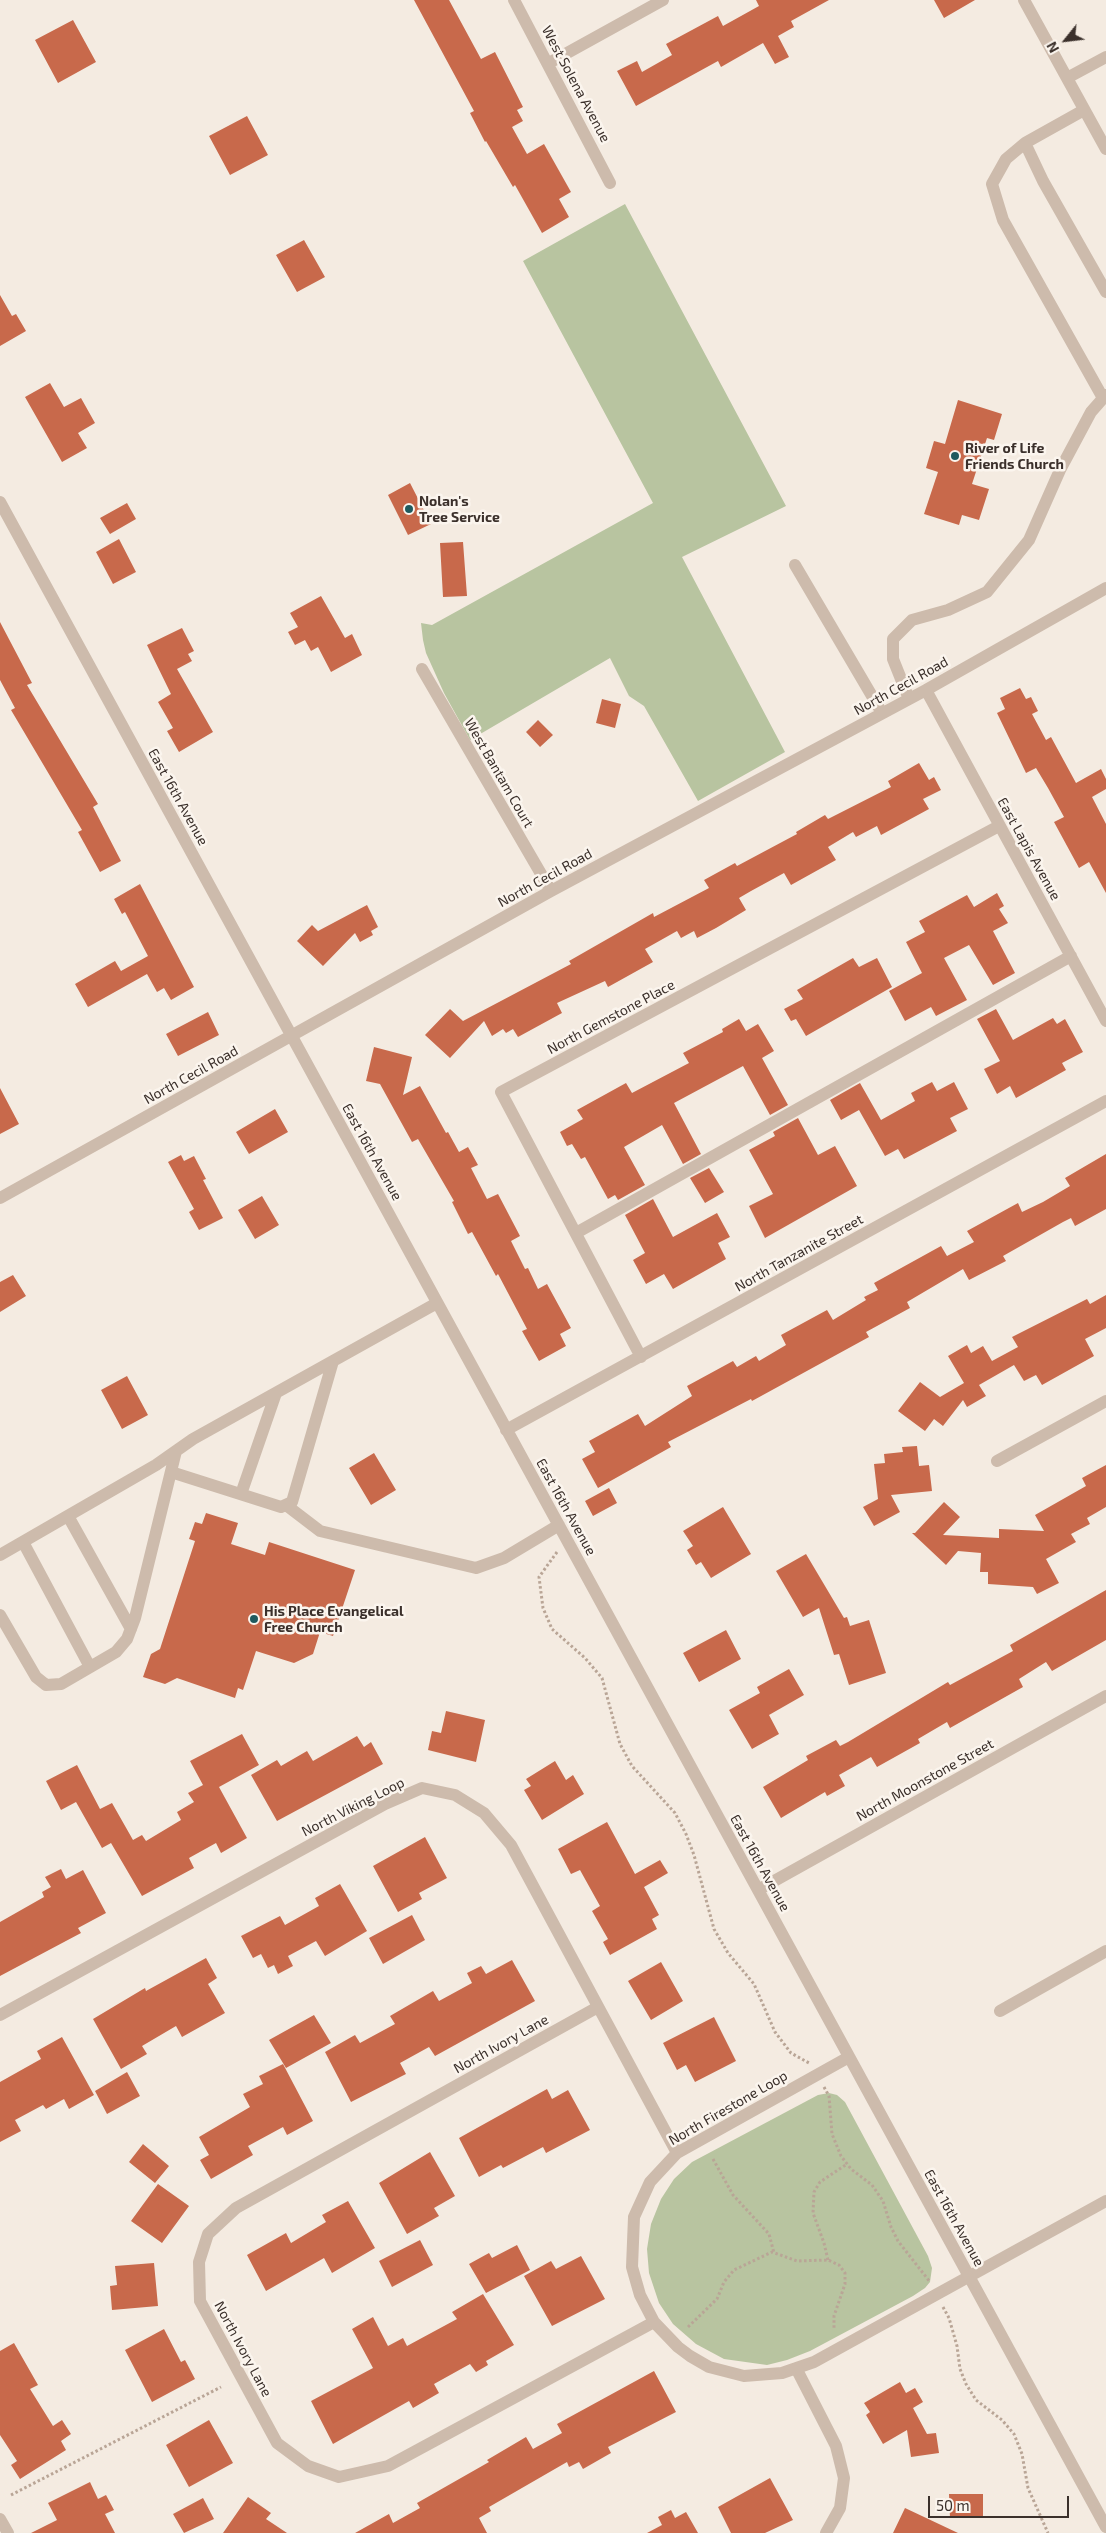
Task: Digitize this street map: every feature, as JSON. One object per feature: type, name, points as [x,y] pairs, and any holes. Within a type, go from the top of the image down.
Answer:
[{"type":"street","name":"West Solena Avenue","points":[[514,0],[549,63],[610,183]]},
{"type":"street","points":[[549,63],[663,0]]},
{"type":"street","points":[[1024,0],[1106,149]]},
{"type":"street","points":[[1067,78],[1106,57]]},
{"type":"street","points":[[910,699],[893,659],[893,639],[912,620],[948,610],[987,592],[1029,540],[1060,470],[1090,412],[1105,397],[1003,220],[992,184],[1006,158],[1025,143],[1084,110]]},
{"type":"street","points":[[1025,143],[1042,181],[1106,292]]},
{"type":"street","name":"East 16th Avenue","points":[[0,502],[1106,2527]]},
{"type":"street","points":[[795,565],[882,713]]},
{"type":"street","name":"North Cecil Road","points":[[0,1197],[551,891],[910,699],[1106,588]]},
{"type":"street","name":"West Bantam Court","points":[[422,669],[551,891]]},
{"type":"street","name":"East Lapis Avenue","points":[[926,690],[1106,1022]]},
{"type":"street","name":"North Gemstone Place","points":[[641,1357],[501,1092],[999,826]]},
{"type":"street","points":[[576,1233],[1070,956]]},
{"type":"street","name":"North Tanzanite Street","points":[[506,1430],[1106,1101]]},
{"type":"street","points":[[0,1555],[156,1465],[193,1439],[437,1303]]},
{"type":"street","points":[[171,1472],[281,1507],[292,1502],[333,1361]]},
{"type":"street","points":[[241,1494],[276,1393]]},
{"type":"street","points":[[998,1461],[1106,1401]]},
{"type":"street","points":[[0,1615],[36,1677],[46,1684],[61,1684],[116,1652],[127,1638],[131,1629],[176,1451]]},
{"type":"street","points":[[286,1504],[320,1531],[476,1568],[504,1558],[559,1526]]},
{"type":"street","points":[[68,1516],[131,1629]]},
{"type":"street","points":[[23,1542],[90,1667]]},
{"type":"street","name":"North Moonstone Street","points":[[758,1890],[1106,1696]]},
{"type":"street","name":"North Viking Loop","points":[[0,2015],[385,1804],[422,1788],[455,1795],[484,1814],[511,1845],[677,2153]]},
{"type":"street","points":[[1000,2011],[1106,1951]]},
{"type":"street","name":"North Ivory Lane","points":[[598,2007],[236,2208],[208,2234],[199,2262],[200,2301],[277,2443],[308,2466],[339,2477],[388,2466],[654,2322]]},
{"type":"street","name":"North Firestone Loop","points":[[849,2057],[677,2153],[650,2182],[634,2217],[632,2267],[640,2296],[654,2322],[678,2347],[709,2367],[744,2376],[782,2373],[814,2362],[1106,2202]]},
{"type":"street","points":[[796,2368],[836,2446],[844,2478],[840,2508],[826,2533]]},
{"type":"street","points":[[0,2519],[8,2533]]},
{"type":"path","points":[[567,1540],[539,1577],[543,1608],[552,1629],[585,1658],[602,1678],[620,1744],[632,1766],[675,1813],[686,1834],[694,1855],[714,1929],[728,1953],[754,1984],[775,2032],[791,2053],[807,2060]]},
{"type":"path","points":[[830,2096],[832,2134],[847,2164],[872,2186],[883,2201],[891,2227],[898,2241],[927,2276]]},
{"type":"path","points":[[713,2159],[734,2194],[769,2234],[774,2253]]},
{"type":"path","points":[[828,2260],[813,2213],[814,2192],[820,2182],[847,2164]]},
{"type":"path","points":[[688,2327],[717,2299],[724,2282],[734,2270],[774,2253],[796,2261],[828,2260],[839,2265],[845,2273],[846,2284],[834,2316],[834,2328]]},
{"type":"path","points":[[949,2318],[957,2346],[960,2369],[966,2384],[976,2400],[1002,2420],[1014,2434],[1022,2454],[1028,2488],[1048,2533]]},
{"type":"path","points":[[11,2494],[221,2387]]},
{"type":"green space","points":[[625,204],[786,506],[682,557],[785,752],[698,801],[644,706],[629,696],[610,658],[470,740],[444,693],[426,653],[423,640],[421,623],[432,625],[653,503],[523,261]]},
{"type":"green space","points":[[829,2093],[837,2095],[845,2102],[928,2256],[932,2268],[930,2282],[913,2296],[810,2351],[787,2360],[767,2365],[724,2359],[696,2344],[673,2324],[659,2303],[649,2273],[647,2249],[651,2224],[661,2199],[674,2179],[692,2162],[818,2095]]},
{"type":"building","points":[[414,0],[449,0],[481,59],[495,52],[523,107],[517,110],[523,121],[512,127],[527,154],[544,144],[571,192],[559,199],[569,217],[542,233],[515,185],[513,187],[485,142],[470,113],[474,111]]},
{"type":"building","points":[[756,0],[829,0],[791,21],[794,27],[778,36],[789,57],[775,64],[763,43],[721,67],[718,61],[636,106],[617,71],[637,61],[642,72],[672,55],[666,44],[718,16],[723,26],[759,6]]},
{"type":"building","points":[[934,0],[975,0],[944,18]]},
{"type":"building","points":[[73,20],[96,62],[58,83],[35,40]]},
{"type":"building","points":[[247,116],[268,155],[230,175],[209,136]]},
{"type":"building","points":[[304,240],[325,277],[297,292],[276,255]]},
{"type":"building","points":[[0,295],[12,316],[16,314],[26,331],[0,346]]},
{"type":"building","points":[[50,383],[64,407],[81,398],[95,423],[78,433],[87,448],[62,462],[25,397]]},
{"type":"building","name":"River of Life Friends Church","points":[[958,400],[1002,414],[994,440],[987,438],[972,484],[989,489],[979,520],[962,515],[959,525],[924,514],[938,472],[926,468],[934,441],[945,444]]},
{"type":"building","name":"Nolan's Tree Service","points":[[410,483],[431,524],[408,535],[388,495]]},
{"type":"building","points":[[127,503],[136,519],[110,534],[100,518]]},
{"type":"building","points":[[119,539],[136,572],[113,584],[96,552]]},
{"type":"building","points":[[463,542],[467,596],[443,597],[440,543]]},
{"type":"building","points":[[321,596],[345,638],[352,634],[362,655],[331,672],[318,647],[311,651],[305,640],[295,645],[288,632],[298,627],[290,613]]},
{"type":"building","points":[[0,622],[32,683],[27,685],[98,804],[93,807],[121,861],[100,872],[78,832],[82,830],[11,710],[15,708],[0,680]]},
{"type":"building","points":[[182,628],[194,651],[188,654],[192,661],[177,669],[213,732],[179,752],[167,731],[173,728],[158,702],[171,694],[147,645]]},
{"type":"building","points":[[1020,688],[1026,699],[1031,697],[1038,711],[1032,714],[1046,740],[1051,737],[1076,783],[1101,769],[1106,779],[1106,789],[1092,797],[1106,824],[1106,893],[1089,862],[1079,868],[1054,822],[1064,817],[1036,768],[1026,773],[997,713],[1005,709],[1000,698]]},
{"type":"building","points":[[602,699],[621,704],[615,728],[596,723]]},
{"type":"building","points":[[538,720],[553,735],[540,747],[526,732]]},
{"type":"building","points":[[919,763],[929,780],[934,777],[941,790],[923,799],[929,809],[881,835],[877,826],[856,837],[853,832],[828,847],[836,860],[791,885],[784,873],[751,891],[739,898],[746,910],[697,938],[694,931],[681,938],[677,931],[645,949],[653,962],[608,987],[605,981],[557,1003],[562,1013],[518,1037],[513,1029],[506,1033],[503,1029],[492,1036],[484,1021],[450,1058],[425,1035],[450,1009],[463,1021],[571,964],[569,961],[653,913],[654,917],[709,888],[704,880],[735,863],[737,866],[797,834],[796,832],[825,815],[828,819],[891,787],[888,781]]},
{"type":"building","points":[[140,884],[194,987],[171,1000],[164,988],[157,992],[147,974],[88,1007],[75,984],[115,961],[121,971],[148,956],[125,912],[122,914],[114,899]]},
{"type":"building","points":[[997,893],[1004,906],[999,909],[1008,923],[993,931],[1015,973],[993,985],[969,945],[944,958],[967,1000],[936,1016],[931,1007],[905,1021],[889,991],[922,973],[906,942],[925,932],[919,921],[967,895],[974,907]]},
{"type":"building","points":[[367,905],[378,927],[371,931],[373,935],[360,942],[355,933],[323,966],[297,941],[312,925],[318,931]]},
{"type":"building","points":[[853,958],[859,967],[877,958],[892,987],[806,1036],[796,1019],[791,1021],[784,1009],[803,999],[797,990]]},
{"type":"building","points":[[996,1009],[1013,1040],[1053,1018],[1057,1024],[1065,1019],[1083,1052],[1062,1063],[1066,1070],[1016,1098],[1010,1086],[997,1094],[984,1069],[1000,1061],[977,1019]]},
{"type":"building","points":[[208,1012],[219,1035],[178,1056],[166,1034]]},
{"type":"building","points":[[739,1019],[746,1031],[758,1024],[774,1051],[762,1058],[788,1105],[770,1115],[743,1066],[674,1103],[701,1154],[683,1164],[662,1125],[624,1147],[645,1185],[618,1200],[615,1195],[608,1199],[585,1157],[581,1159],[572,1144],[567,1146],[560,1132],[583,1119],[577,1110],[626,1083],[632,1093],[689,1063],[683,1053],[723,1032],[722,1029]]},
{"type":"building","points":[[374,1047],[412,1057],[403,1095],[420,1086],[446,1133],[448,1132],[459,1152],[468,1147],[478,1165],[471,1168],[487,1199],[498,1194],[520,1236],[511,1241],[525,1269],[528,1268],[538,1289],[547,1284],[571,1328],[560,1334],[566,1346],[539,1361],[522,1331],[527,1329],[498,1274],[496,1276],[472,1232],[468,1234],[452,1202],[454,1201],[418,1139],[412,1142],[380,1084],[366,1081]]},
{"type":"building","points":[[932,1082],[937,1091],[954,1082],[968,1109],[950,1118],[957,1131],[904,1159],[898,1149],[885,1156],[859,1110],[841,1120],[830,1100],[860,1083],[881,1120],[915,1101],[911,1093]]},
{"type":"building","points":[[0,1088],[19,1124],[0,1134]]},
{"type":"building","points":[[275,1109],[288,1132],[249,1154],[236,1132]]},
{"type":"building","points":[[798,1118],[818,1155],[835,1146],[857,1186],[765,1238],[749,1206],[773,1194],[749,1150],[775,1136],[773,1132]]},
{"type":"building","points":[[1106,1154],[1106,1209],[1075,1226],[1071,1218],[1063,1222],[1003,1256],[1006,1261],[969,1280],[963,1269],[907,1302],[910,1308],[866,1332],[869,1337],[752,1401],[751,1399],[668,1442],[671,1447],[598,1488],[582,1459],[595,1452],[589,1441],[638,1414],[645,1426],[692,1396],[687,1386],[733,1361],[737,1367],[756,1356],[759,1361],[786,1345],[781,1335],[827,1310],[833,1320],[866,1300],[864,1297],[878,1290],[874,1283],[941,1246],[947,1256],[974,1242],[967,1231],[1018,1203],[1022,1212],[1043,1202],[1070,1186],[1065,1178]]},
{"type":"building","points":[[181,1155],[184,1161],[194,1156],[206,1179],[203,1180],[223,1218],[199,1230],[189,1212],[194,1209],[168,1162]]},
{"type":"building","points":[[709,1168],[724,1192],[705,1203],[690,1178]]},
{"type":"building","points":[[262,1196],[279,1225],[255,1239],[238,1210]]},
{"type":"building","points":[[653,1199],[673,1237],[717,1213],[730,1237],[718,1243],[726,1259],[673,1289],[664,1274],[646,1284],[633,1260],[645,1253],[625,1215]]},
{"type":"building","points":[[13,1275],[26,1296],[0,1312],[0,1282]]},
{"type":"building","points":[[1106,1295],[1106,1328],[1085,1339],[1094,1356],[1042,1385],[1036,1375],[1024,1381],[1014,1365],[979,1385],[986,1396],[967,1407],[963,1400],[943,1426],[934,1419],[925,1431],[898,1411],[920,1382],[940,1397],[964,1383],[948,1356],[967,1345],[971,1353],[983,1346],[992,1361],[1018,1347],[1012,1337],[1087,1299],[1090,1304]]},
{"type":"building","points":[[127,1376],[148,1415],[122,1429],[101,1390]]},
{"type":"building","points":[[917,1446],[919,1466],[929,1465],[932,1491],[891,1495],[900,1512],[874,1526],[863,1507],[878,1499],[874,1464],[885,1463],[884,1454],[903,1452],[902,1447]]},
{"type":"building","points":[[374,1453],[396,1490],[371,1505],[349,1468]]},
{"type":"building","points":[[1106,1465],[1106,1507],[1087,1518],[1090,1524],[1071,1534],[1076,1542],[1046,1559],[1059,1583],[1037,1594],[1033,1587],[988,1584],[988,1572],[980,1572],[981,1553],[958,1551],[946,1565],[912,1533],[915,1533],[944,1502],[960,1517],[943,1535],[999,1538],[999,1529],[1044,1531],[1035,1515],[1086,1486],[1082,1478]]},
{"type":"building","points":[[609,1488],[617,1503],[593,1516],[585,1501]]},
{"type":"building","points":[[723,1507],[751,1554],[711,1578],[701,1562],[696,1565],[687,1550],[693,1546],[683,1531]]},
{"type":"building","name":"His Place Evangelical Free Church","points":[[206,1513],[238,1523],[231,1544],[265,1555],[269,1542],[355,1570],[333,1636],[320,1632],[313,1654],[294,1663],[256,1651],[243,1690],[238,1688],[235,1698],[177,1678],[165,1684],[143,1677],[151,1654],[160,1649],[195,1541],[189,1539],[195,1522],[202,1524]]},
{"type":"building","points":[[806,1554],[844,1618],[847,1617],[850,1626],[869,1620],[886,1673],[849,1685],[839,1654],[834,1655],[819,1608],[803,1617],[776,1571]]},
{"type":"building","points":[[1106,1590],[1106,1640],[1052,1671],[1046,1662],[1019,1679],[1023,1687],[950,1728],[947,1722],[918,1739],[920,1743],[877,1767],[871,1757],[839,1775],[845,1786],[827,1796],[825,1792],[781,1818],[763,1787],[808,1760],[806,1756],[836,1740],[840,1746],[848,1742],[948,1682],[950,1685],[1013,1651],[1010,1645]]},
{"type":"building","points":[[726,1630],[741,1659],[699,1682],[683,1653]]},
{"type":"building","points":[[789,1669],[804,1695],[769,1715],[779,1734],[752,1749],[729,1710],[760,1693],[757,1687]]},
{"type":"building","points":[[446,1711],[485,1720],[476,1762],[428,1750],[432,1731],[441,1733]]},
{"type":"building","points":[[242,1734],[259,1765],[219,1787],[247,1838],[221,1853],[216,1843],[189,1858],[194,1868],[142,1896],[111,1843],[102,1848],[76,1802],[61,1810],[46,1781],[77,1765],[100,1809],[112,1803],[133,1840],[142,1835],[146,1841],[181,1820],[177,1812],[194,1802],[188,1793],[203,1785],[190,1761]]},
{"type":"building","points":[[357,1736],[364,1747],[371,1742],[383,1764],[277,1821],[251,1775],[277,1760],[281,1766],[307,1751],[313,1761]]},
{"type":"building","points":[[555,1761],[566,1780],[573,1775],[584,1794],[542,1820],[524,1790],[531,1786],[526,1779]]},
{"type":"building","points":[[607,1822],[635,1874],[660,1860],[668,1873],[644,1887],[659,1915],[652,1919],[657,1929],[610,1955],[603,1942],[608,1939],[592,1911],[600,1906],[580,1870],[571,1874],[558,1849]]},
{"type":"building","points":[[425,1837],[447,1878],[419,1893],[422,1899],[398,1912],[373,1866]]},
{"type":"building","points":[[61,1869],[66,1879],[83,1870],[106,1913],[78,1928],[81,1933],[0,1976],[0,1922],[44,1897],[42,1892],[51,1887],[45,1877]]},
{"type":"building","points":[[340,1884],[367,1931],[325,1956],[316,1941],[288,1956],[293,1966],[278,1974],[274,1965],[268,1968],[261,1954],[253,1958],[241,1936],[280,1916],[285,1925],[319,1906],[315,1898]]},
{"type":"building","points":[[412,1915],[425,1940],[383,1964],[369,1938]]},
{"type":"building","points":[[206,1958],[217,1978],[208,1984],[225,2013],[182,2037],[176,2026],[142,2046],[147,2054],[121,2069],[93,2019],[145,1988],[146,1991]]},
{"type":"building","points":[[512,1960],[535,2001],[435,2056],[429,2047],[400,2063],[406,2074],[351,2102],[325,2052],[355,2035],[360,2043],[395,2024],[390,2016],[433,1991],[439,2001],[472,1983],[467,1973],[481,1966],[486,1974]]},
{"type":"building","points":[[661,1962],[683,2001],[651,2020],[628,1981]]},
{"type":"building","points":[[314,2015],[331,2043],[286,2068],[269,2040]]},
{"type":"building","points":[[714,2017],[736,2061],[695,2082],[686,2065],[677,2070],[663,2043]]},
{"type":"building","points":[[62,2037],[94,2095],[69,2109],[64,2099],[46,2109],[43,2105],[15,2120],[21,2131],[0,2142],[0,2082],[41,2059],[37,2051]]},
{"type":"building","points":[[283,2064],[313,2121],[287,2135],[283,2127],[248,2146],[253,2155],[211,2179],[200,2160],[209,2155],[199,2137],[250,2107],[243,2094],[263,2084],[259,2076]]},
{"type":"building","points":[[127,2072],[140,2096],[107,2114],[95,2091]]},
{"type":"building","points":[[547,2089],[552,2099],[568,2090],[590,2130],[546,2153],[543,2147],[503,2168],[501,2165],[479,2177],[459,2138]]},
{"type":"building","points":[[143,2144],[169,2166],[155,2183],[129,2162]]},
{"type":"building","points":[[430,2152],[455,2196],[434,2208],[439,2216],[407,2234],[379,2183]]},
{"type":"building","points":[[158,2184],[189,2206],[162,2243],[131,2221]]},
{"type":"building","points":[[348,2201],[375,2248],[332,2273],[324,2258],[266,2291],[247,2255],[286,2233],[291,2243],[326,2222],[322,2215]]},
{"type":"building","points":[[420,2240],[433,2265],[392,2287],[379,2261]]},
{"type":"building","points":[[517,2245],[530,2270],[486,2293],[469,2264],[489,2253],[492,2258]]},
{"type":"building","points":[[581,2256],[605,2299],[552,2326],[524,2276],[551,2261],[556,2269]]},
{"type":"building","points":[[154,2263],[158,2306],[112,2310],[110,2286],[117,2285],[115,2266]]},
{"type":"building","points":[[483,2294],[514,2345],[486,2361],[488,2365],[476,2372],[470,2364],[434,2384],[439,2393],[413,2408],[409,2401],[333,2444],[311,2401],[373,2368],[352,2329],[373,2317],[388,2346],[403,2338],[407,2346],[457,2319],[452,2312]]},
{"type":"building","points":[[164,2329],[181,2362],[185,2360],[195,2379],[152,2402],[125,2350]]},
{"type":"building","points":[[14,2343],[38,2385],[30,2389],[53,2426],[62,2420],[71,2434],[61,2441],[66,2450],[20,2479],[11,2465],[17,2461],[0,2435],[0,2351]]},
{"type":"building","points":[[654,2371],[676,2412],[608,2447],[611,2453],[583,2469],[579,2462],[569,2467],[567,2462],[489,2507],[491,2511],[479,2518],[487,2533],[355,2533],[389,2514],[393,2523],[420,2508],[417,2503],[489,2462],[487,2460],[526,2437],[533,2449],[562,2433],[557,2424]]},
{"type":"building","points":[[900,2382],[906,2393],[915,2388],[923,2402],[913,2408],[927,2434],[936,2433],[939,2453],[911,2457],[907,2430],[883,2444],[866,2415],[870,2412],[864,2403]]},
{"type":"building","points":[[209,2420],[233,2463],[189,2487],[166,2445]]},
{"type":"building","points":[[770,2478],[793,2520],[765,2533],[731,2533],[718,2507]]},
{"type":"building","points":[[90,2482],[98,2499],[106,2495],[114,2510],[105,2514],[115,2533],[31,2533],[57,2520],[48,2503]]},
{"type":"building","points":[[949,2494],[983,2494],[983,2518],[950,2518]]},
{"type":"building","points":[[248,2497],[271,2513],[266,2519],[287,2533],[223,2533]]},
{"type":"building","points":[[203,2498],[214,2519],[184,2533],[173,2514]]},
{"type":"building","points":[[905,2508],[958,2533],[893,2533]]},
{"type":"building","points":[[671,2510],[675,2518],[686,2512],[698,2533],[647,2533],[662,2525],[658,2517]]},
{"type":"place","name":"River of Life Friends Church","points":[[955,456]]},
{"type":"place","name":"Nolan's Tree Service","points":[[409,509]]},
{"type":"place","name":"His Place Evangelical Free Church","points":[[254,1619]]}]
